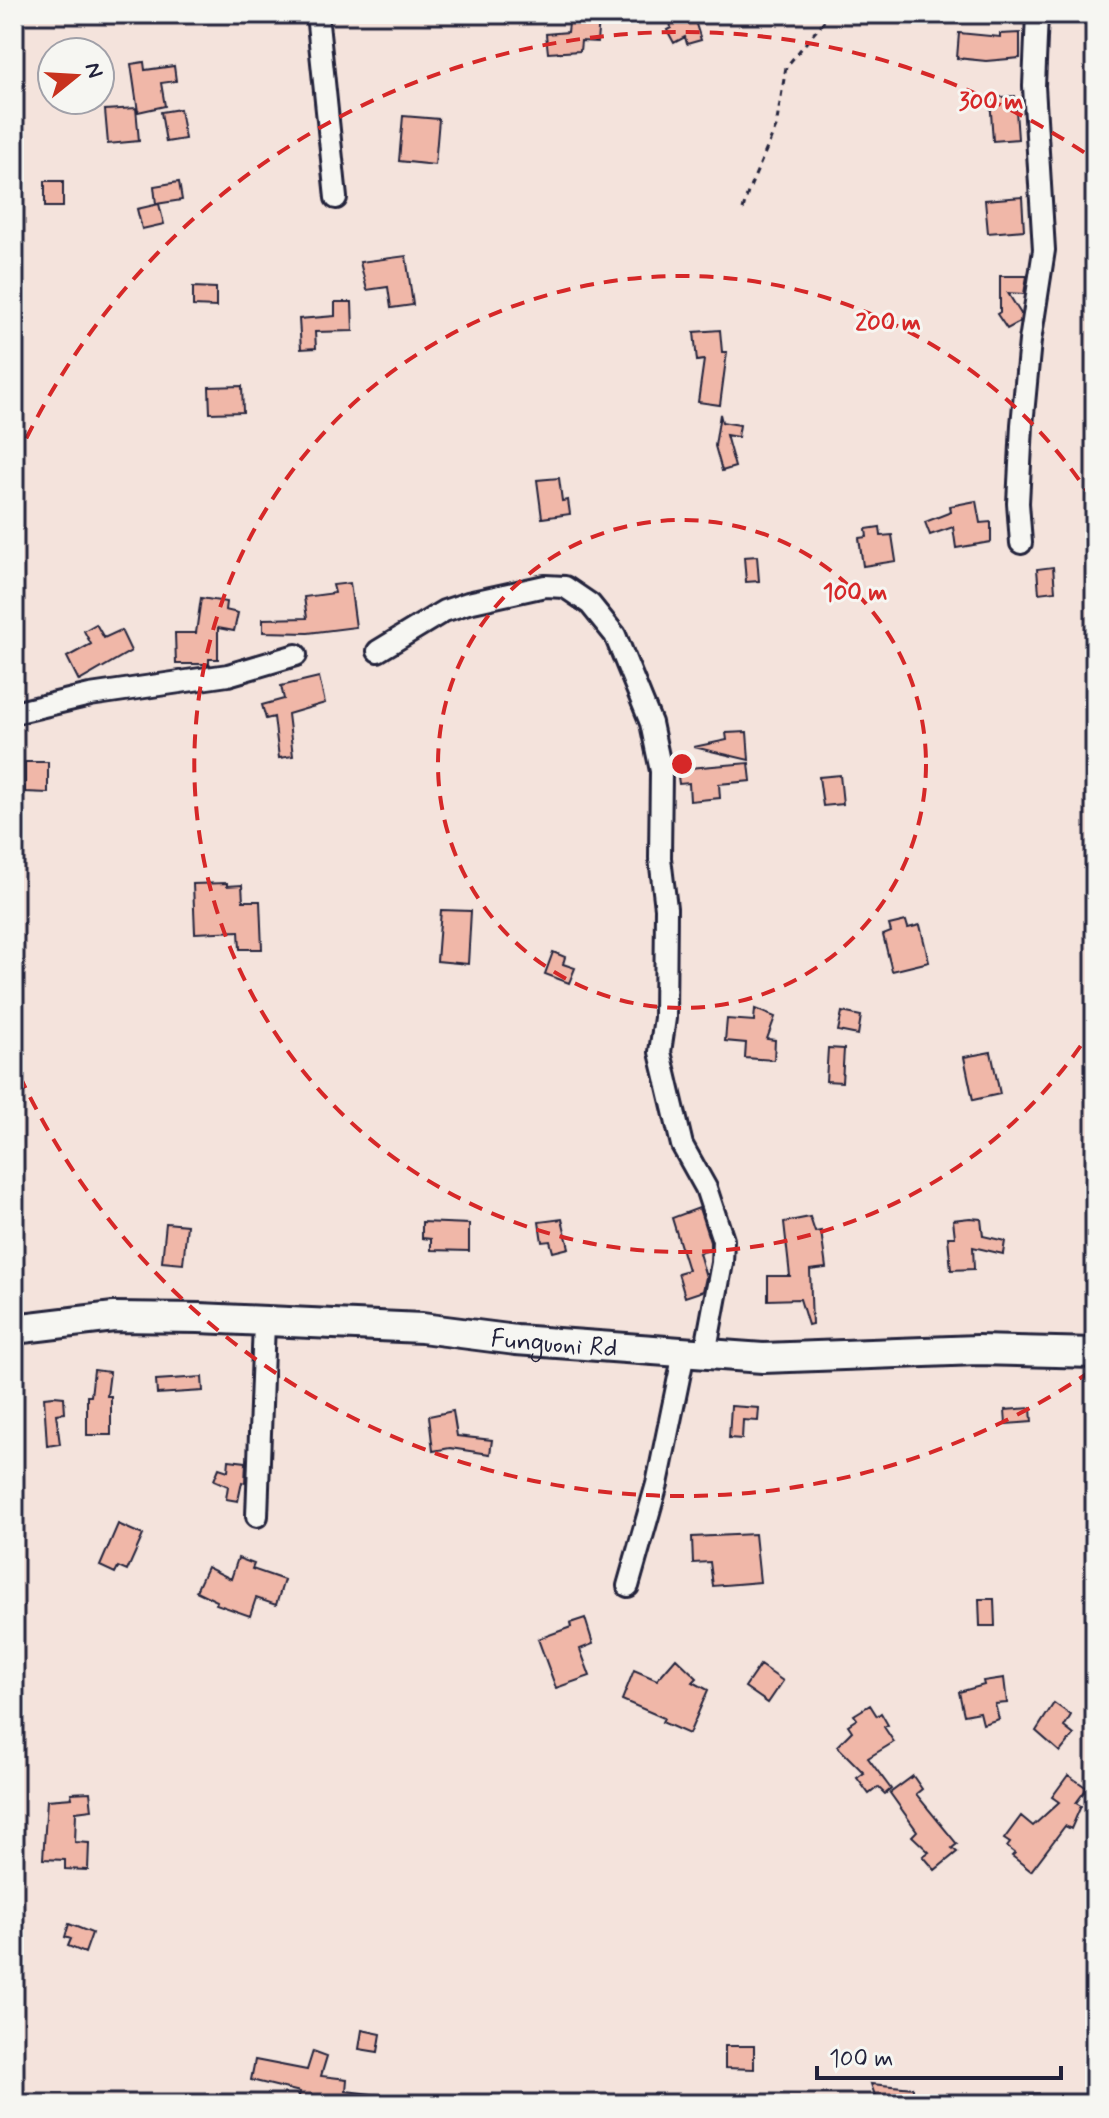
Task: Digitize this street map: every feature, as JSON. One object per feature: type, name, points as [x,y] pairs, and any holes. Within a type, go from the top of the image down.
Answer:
[{"type":"street","points":[[317,14],[336,198]]},
{"type":"street","points":[[1021,543],[1018,503],[1022,425],[1030,341],[1044,250],[1034,86],[1037,14]]},
{"type":"street","points":[[378,651],[444,611],[545,586],[565,587],[590,604],[615,635],[651,723],[661,771],[660,858],[666,908],[665,1018],[660,1052],[682,1145],[706,1188],[723,1240],[722,1263],[628,1586]]},
{"type":"street","points":[[14,713],[90,695],[228,675],[296,655]]},
{"type":"street","name":"Funguoni Rd","points":[[14,1329],[114,1317],[199,1318],[422,1328],[516,1340],[763,1358],[978,1350],[1095,1353]]},
{"type":"street","points":[[257,1516],[264,1322]]},
{"type":"path","points":[[743,210],[776,127],[786,67],[830,14]]},
{"type":"building","points":[[570,14],[592,14],[592,19],[599,19],[597,42],[581,41],[580,51],[548,53],[546,34],[568,32]]},
{"type":"building","points":[[669,14],[683,14],[684,21],[694,18],[701,40],[687,44],[685,37],[674,43],[667,30],[671,28]]},
{"type":"building","points":[[959,33],[1000,37],[1000,34],[1020,33],[1020,58],[986,61],[957,58]]},
{"type":"building","points":[[144,62],[145,70],[174,66],[176,81],[161,83],[165,106],[138,112],[131,64]]},
{"type":"building","points":[[1015,96],[1018,139],[993,141],[990,98]]},
{"type":"building","points":[[136,108],[139,141],[108,144],[106,116],[116,116],[116,109]]},
{"type":"building","points":[[180,109],[185,139],[166,142],[161,112]]},
{"type":"building","points":[[403,116],[439,119],[435,165],[399,161]]},
{"type":"building","points":[[45,181],[63,181],[63,207],[45,207]]},
{"type":"building","points":[[179,182],[182,200],[156,204],[154,186]]},
{"type":"building","points":[[1022,197],[1024,230],[988,233],[985,200]]},
{"type":"building","points":[[159,204],[164,224],[142,229],[137,209]]},
{"type":"building","points":[[406,256],[413,305],[391,308],[388,287],[367,290],[360,262]]},
{"type":"building","points":[[1000,276],[1027,276],[1024,294],[1008,293],[1021,314],[1020,322],[1007,329],[997,314],[1000,312]]},
{"type":"building","points":[[193,287],[216,288],[216,307],[193,306]]},
{"type":"building","points":[[335,302],[352,302],[353,331],[315,332],[316,348],[301,349],[299,319],[335,316]]},
{"type":"building","points":[[720,330],[722,352],[727,352],[720,405],[698,402],[704,360],[697,361],[694,332]]},
{"type":"building","points":[[242,386],[243,412],[210,413],[209,387]]},
{"type":"building","points":[[720,414],[722,422],[740,425],[738,437],[726,435],[735,467],[722,471],[715,446]]},
{"type":"building","points":[[559,478],[562,501],[568,500],[570,514],[542,518],[537,480]]},
{"type":"building","points":[[976,501],[980,523],[991,522],[991,542],[956,548],[953,527],[930,535],[925,522],[951,512],[950,506]]},
{"type":"building","points":[[880,527],[881,536],[892,535],[896,561],[863,566],[859,538],[867,537],[866,529]]},
{"type":"building","points":[[757,556],[759,581],[746,582],[744,557]]},
{"type":"building","points":[[1053,567],[1055,591],[1039,593],[1037,569]]},
{"type":"building","points":[[350,583],[356,627],[308,633],[263,632],[263,619],[307,618],[304,597],[335,593],[333,585]]},
{"type":"building","points":[[201,598],[226,602],[225,610],[238,613],[234,631],[218,628],[218,659],[209,659],[209,664],[176,664],[175,633],[196,633]]},
{"type":"building","points":[[96,624],[104,638],[121,630],[131,651],[79,681],[67,657],[91,644],[84,631]]},
{"type":"building","points":[[319,677],[325,703],[288,714],[293,756],[279,758],[274,717],[266,719],[262,705],[284,699],[281,686]]},
{"type":"building","points":[[747,732],[749,760],[694,747],[727,740],[726,733]]},
{"type":"building","points":[[25,762],[48,762],[48,793],[25,792]]},
{"type":"building","points":[[749,763],[751,781],[719,784],[720,798],[690,801],[689,783],[679,784],[677,769]]},
{"type":"building","points":[[840,775],[843,804],[823,806],[819,777]]},
{"type":"building","points":[[227,883],[227,886],[242,885],[243,901],[260,901],[262,949],[240,949],[239,931],[195,933],[193,884]]},
{"type":"building","points":[[441,910],[471,911],[468,964],[437,961]]},
{"type":"building","points":[[906,921],[908,928],[920,925],[929,962],[892,971],[883,935],[891,932],[889,925]]},
{"type":"building","points":[[553,952],[565,957],[563,964],[575,968],[569,983],[545,974]]},
{"type":"building","points":[[755,1009],[775,1017],[767,1039],[775,1040],[774,1060],[745,1058],[746,1043],[725,1041],[727,1019],[754,1021]]},
{"type":"building","points":[[842,1012],[861,1016],[858,1035],[838,1031]]},
{"type":"building","points":[[828,1048],[844,1049],[842,1082],[826,1081]]},
{"type":"building","points":[[991,1052],[1000,1094],[973,1100],[964,1057]]},
{"type":"building","points":[[699,1208],[710,1242],[710,1250],[699,1253],[706,1277],[703,1291],[685,1297],[678,1273],[688,1270],[672,1218]]},
{"type":"building","points":[[810,1217],[815,1232],[821,1231],[826,1268],[810,1270],[812,1324],[808,1325],[800,1299],[768,1300],[768,1276],[790,1276],[784,1222]]},
{"type":"building","points":[[562,1219],[569,1248],[553,1252],[550,1241],[542,1242],[539,1222]]},
{"type":"building","points":[[981,1219],[983,1236],[1005,1241],[1003,1254],[973,1247],[974,1269],[951,1270],[948,1237],[955,1237],[953,1220]]},
{"type":"building","points":[[422,1222],[469,1224],[469,1251],[431,1250],[431,1239],[422,1238]]},
{"type":"building","points":[[166,1223],[187,1225],[183,1264],[162,1262]]},
{"type":"building","points":[[94,1370],[110,1372],[107,1396],[111,1396],[111,1435],[87,1435],[87,1396],[91,1396]]},
{"type":"building","points":[[202,1377],[203,1391],[157,1394],[156,1380]]},
{"type":"building","points":[[44,1397],[64,1397],[65,1413],[56,1414],[60,1444],[47,1446]]},
{"type":"building","points":[[731,1406],[759,1408],[758,1421],[743,1420],[742,1439],[729,1438]]},
{"type":"building","points":[[1031,1408],[1032,1422],[1006,1424],[1005,1410]]},
{"type":"building","points":[[453,1411],[457,1436],[492,1440],[490,1454],[450,1448],[433,1451],[429,1416]]},
{"type":"building","points":[[229,1460],[246,1462],[245,1483],[242,1482],[238,1501],[226,1499],[228,1486],[214,1480],[219,1468],[228,1471]]},
{"type":"building","points":[[118,1524],[143,1535],[127,1571],[118,1567],[115,1573],[100,1566]]},
{"type":"building","points":[[755,1534],[760,1582],[713,1586],[710,1562],[693,1563],[692,1537]]},
{"type":"building","points":[[238,1558],[254,1564],[252,1569],[284,1580],[276,1605],[256,1598],[250,1616],[216,1604],[217,1601],[196,1591],[207,1567],[231,1579]]},
{"type":"building","points":[[979,1599],[994,1599],[995,1626],[980,1626]]},
{"type":"building","points":[[585,1618],[593,1644],[580,1649],[590,1676],[556,1688],[538,1639],[571,1627],[570,1623]]},
{"type":"building","points":[[676,1658],[697,1678],[693,1682],[708,1690],[689,1734],[662,1722],[664,1718],[622,1700],[634,1670],[657,1680]]},
{"type":"building","points":[[760,1665],[783,1681],[768,1703],[745,1687]]},
{"type":"building","points":[[1004,1678],[1007,1703],[995,1704],[999,1719],[983,1724],[980,1712],[964,1715],[959,1692],[984,1685],[983,1681]]},
{"type":"building","points":[[1054,1703],[1071,1715],[1064,1727],[1074,1735],[1060,1752],[1036,1731]]},
{"type":"building","points":[[870,1705],[877,1716],[881,1713],[888,1725],[884,1727],[894,1742],[868,1758],[891,1789],[885,1794],[878,1787],[869,1794],[857,1778],[864,1773],[837,1746],[852,1731],[848,1725],[857,1719],[854,1715]]},
{"type":"building","points":[[1068,1775],[1087,1788],[1076,1803],[1081,1806],[1071,1829],[1065,1826],[1031,1871],[1012,1856],[1015,1853],[1007,1847],[1010,1843],[1004,1839],[1021,1816],[1033,1826],[1059,1802],[1052,1797]]},
{"type":"building","points":[[913,1776],[922,1789],[916,1794],[957,1844],[952,1848],[957,1852],[935,1870],[923,1856],[929,1852],[912,1836],[917,1831],[890,1793]]},
{"type":"building","points":[[90,1792],[92,1810],[76,1812],[75,1842],[89,1843],[88,1870],[65,1869],[65,1860],[43,1859],[47,1800],[72,1798],[71,1793]]},
{"type":"building","points":[[69,1924],[92,1933],[85,1953],[68,1946],[71,1939],[65,1937]]},
{"type":"building","points":[[362,2030],[381,2034],[378,2052],[359,2049]]},
{"type":"building","points":[[725,2046],[754,2046],[754,2069],[725,2068]]},
{"type":"building","points":[[313,2051],[327,2056],[321,2076],[347,2079],[346,2091],[379,2095],[379,2104],[297,2104],[300,2092],[251,2080],[255,2060],[307,2070]]},
{"type":"building","points":[[871,2084],[913,2088],[912,2104],[878,2104]]}]
